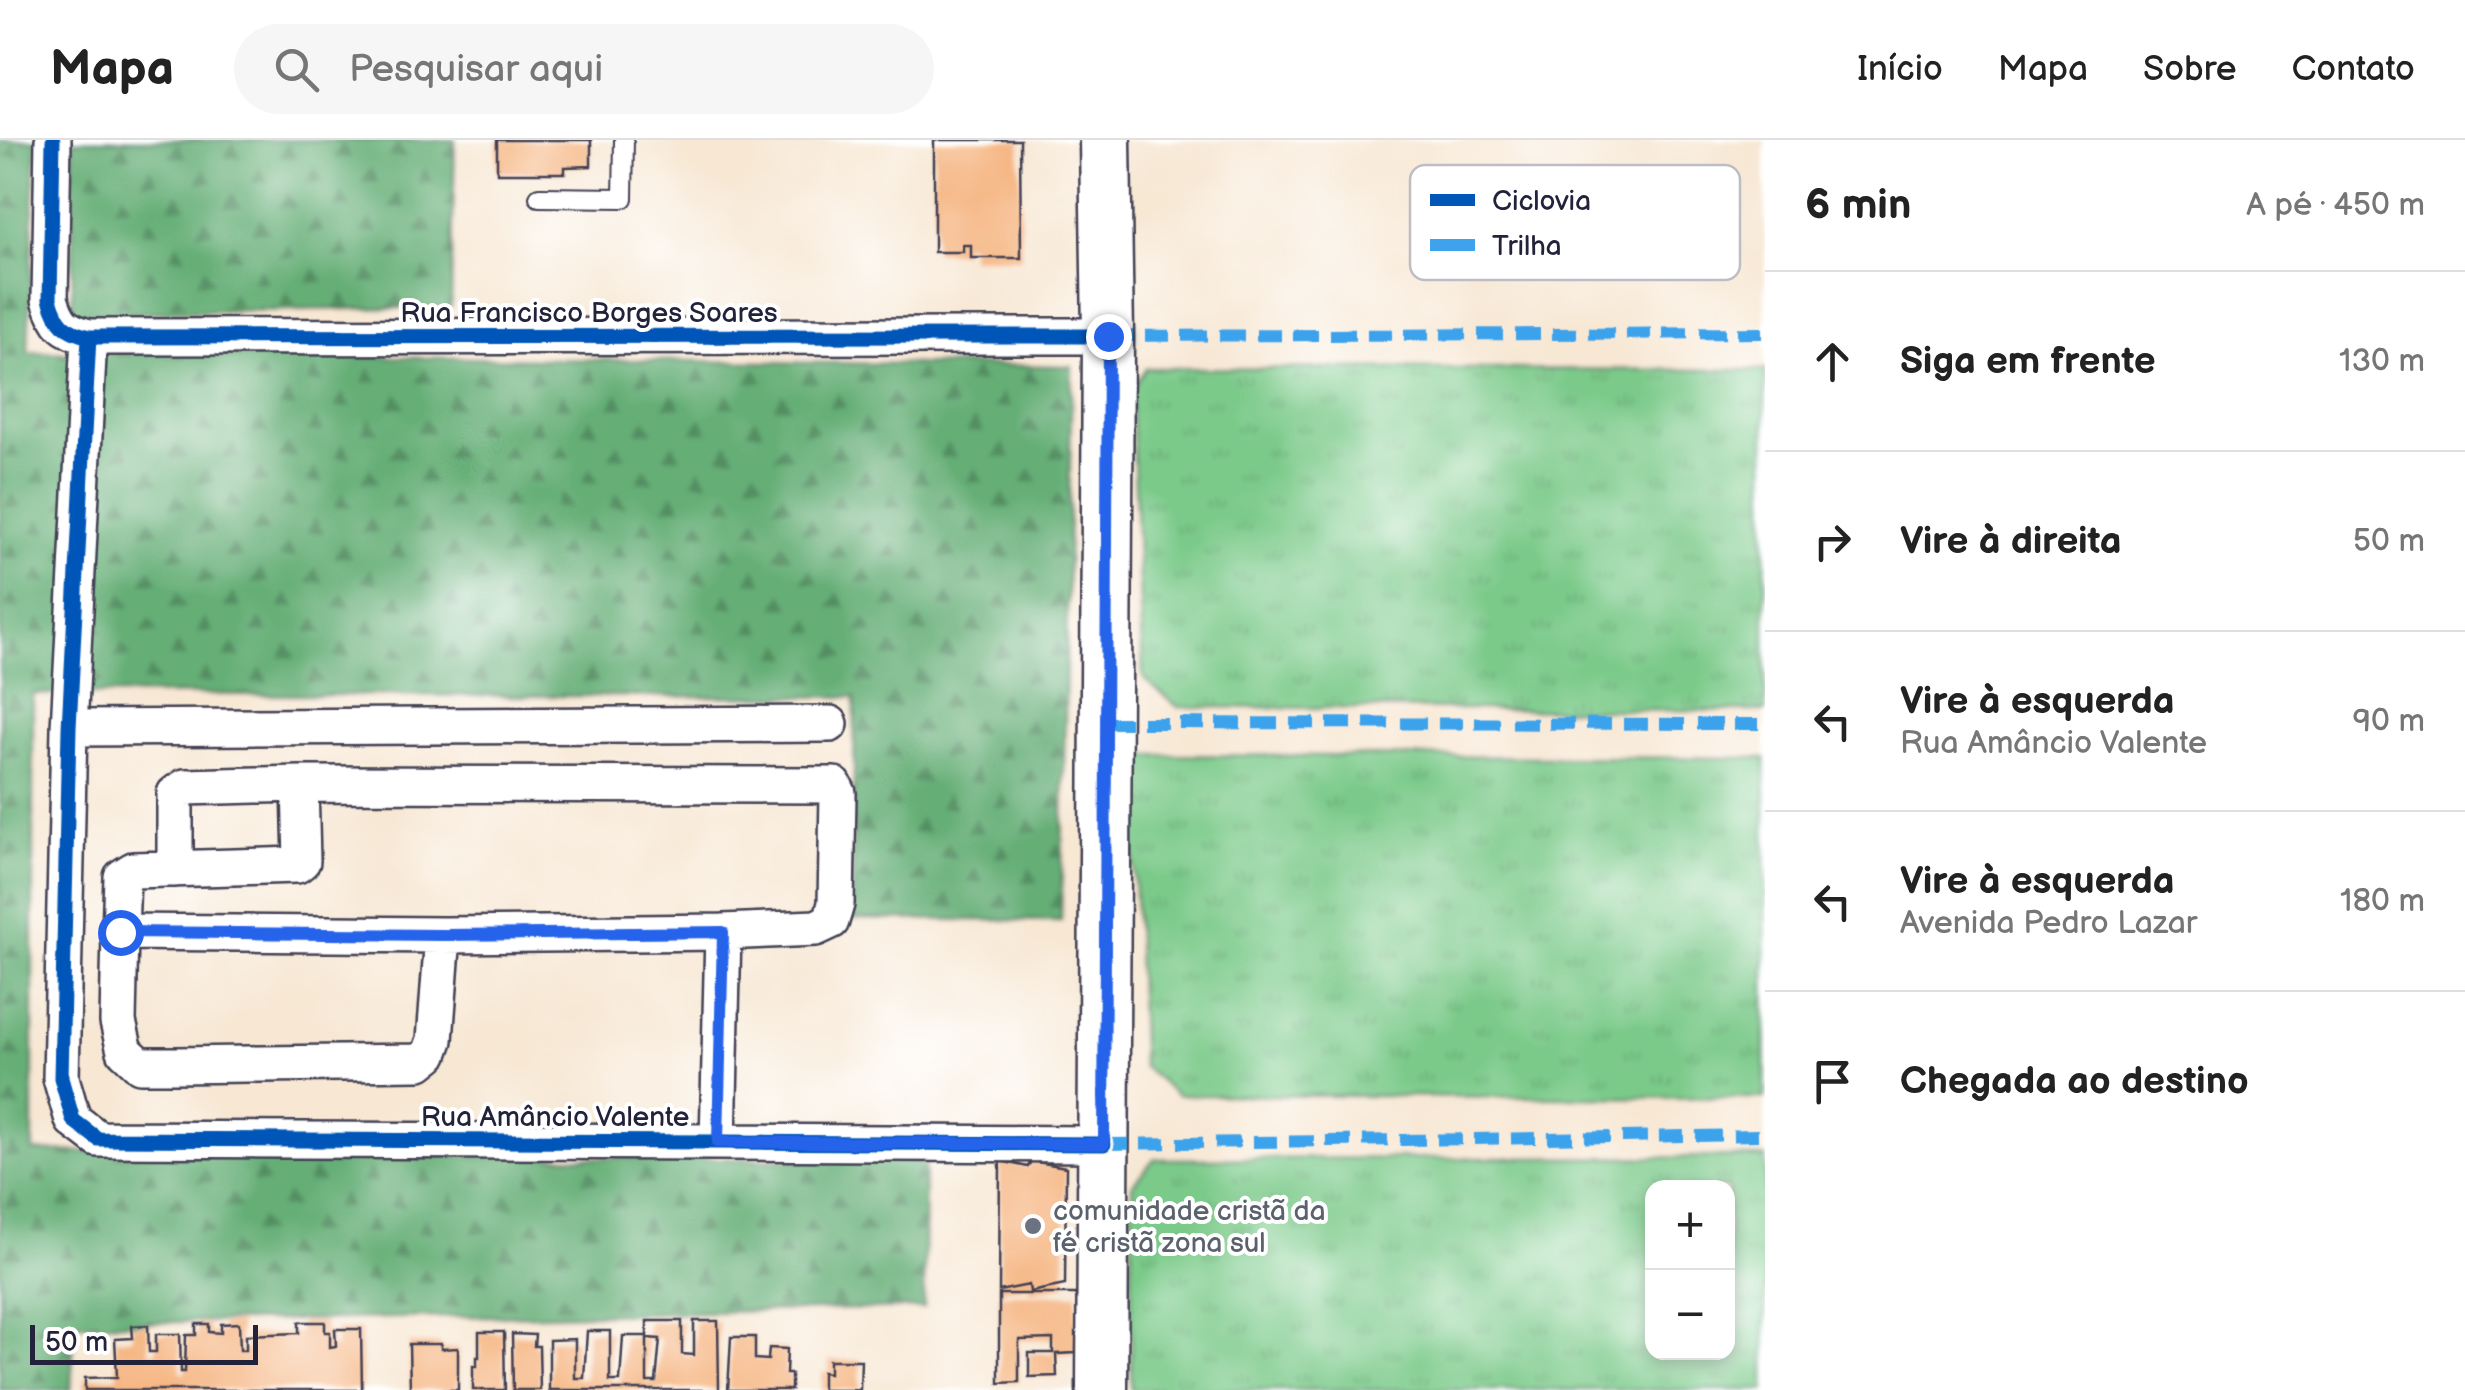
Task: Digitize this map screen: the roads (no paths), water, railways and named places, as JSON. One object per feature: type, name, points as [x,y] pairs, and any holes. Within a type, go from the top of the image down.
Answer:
[{"type":"main road","points":[[1102,1390],[1108,336],[1105,140]]},
{"type":"street","points":[[52,140],[50,299],[62,326],[80,335],[69,728],[830,724]]},
{"type":"street","name":"Rua Francisco Borges Soares","points":[[80,335],[1108,336]]},
{"type":"street","name":"Rua Amâncio Valente","points":[[69,728],[61,1078],[73,1120],[98,1140],[1104,1144]]},
{"type":"street","points":[[300,784],[302,861],[297,865],[133,870],[122,877],[118,1022],[124,1051],[140,1065],[420,1062],[430,1054],[435,1040],[443,935]]},
{"type":"street","points":[[120,932],[443,935],[816,928],[831,921],[836,904],[838,793],[834,785],[185,787],[175,794],[175,869]]},
{"type":"street","points":[[718,1142],[723,932]]},
{"type":"lane","points":[[539,197],[622,198],[624,140]]},
{"type":"place","name":"comunidade cristã da fé cristã zona sul","points":[[1033,1226]]}]
